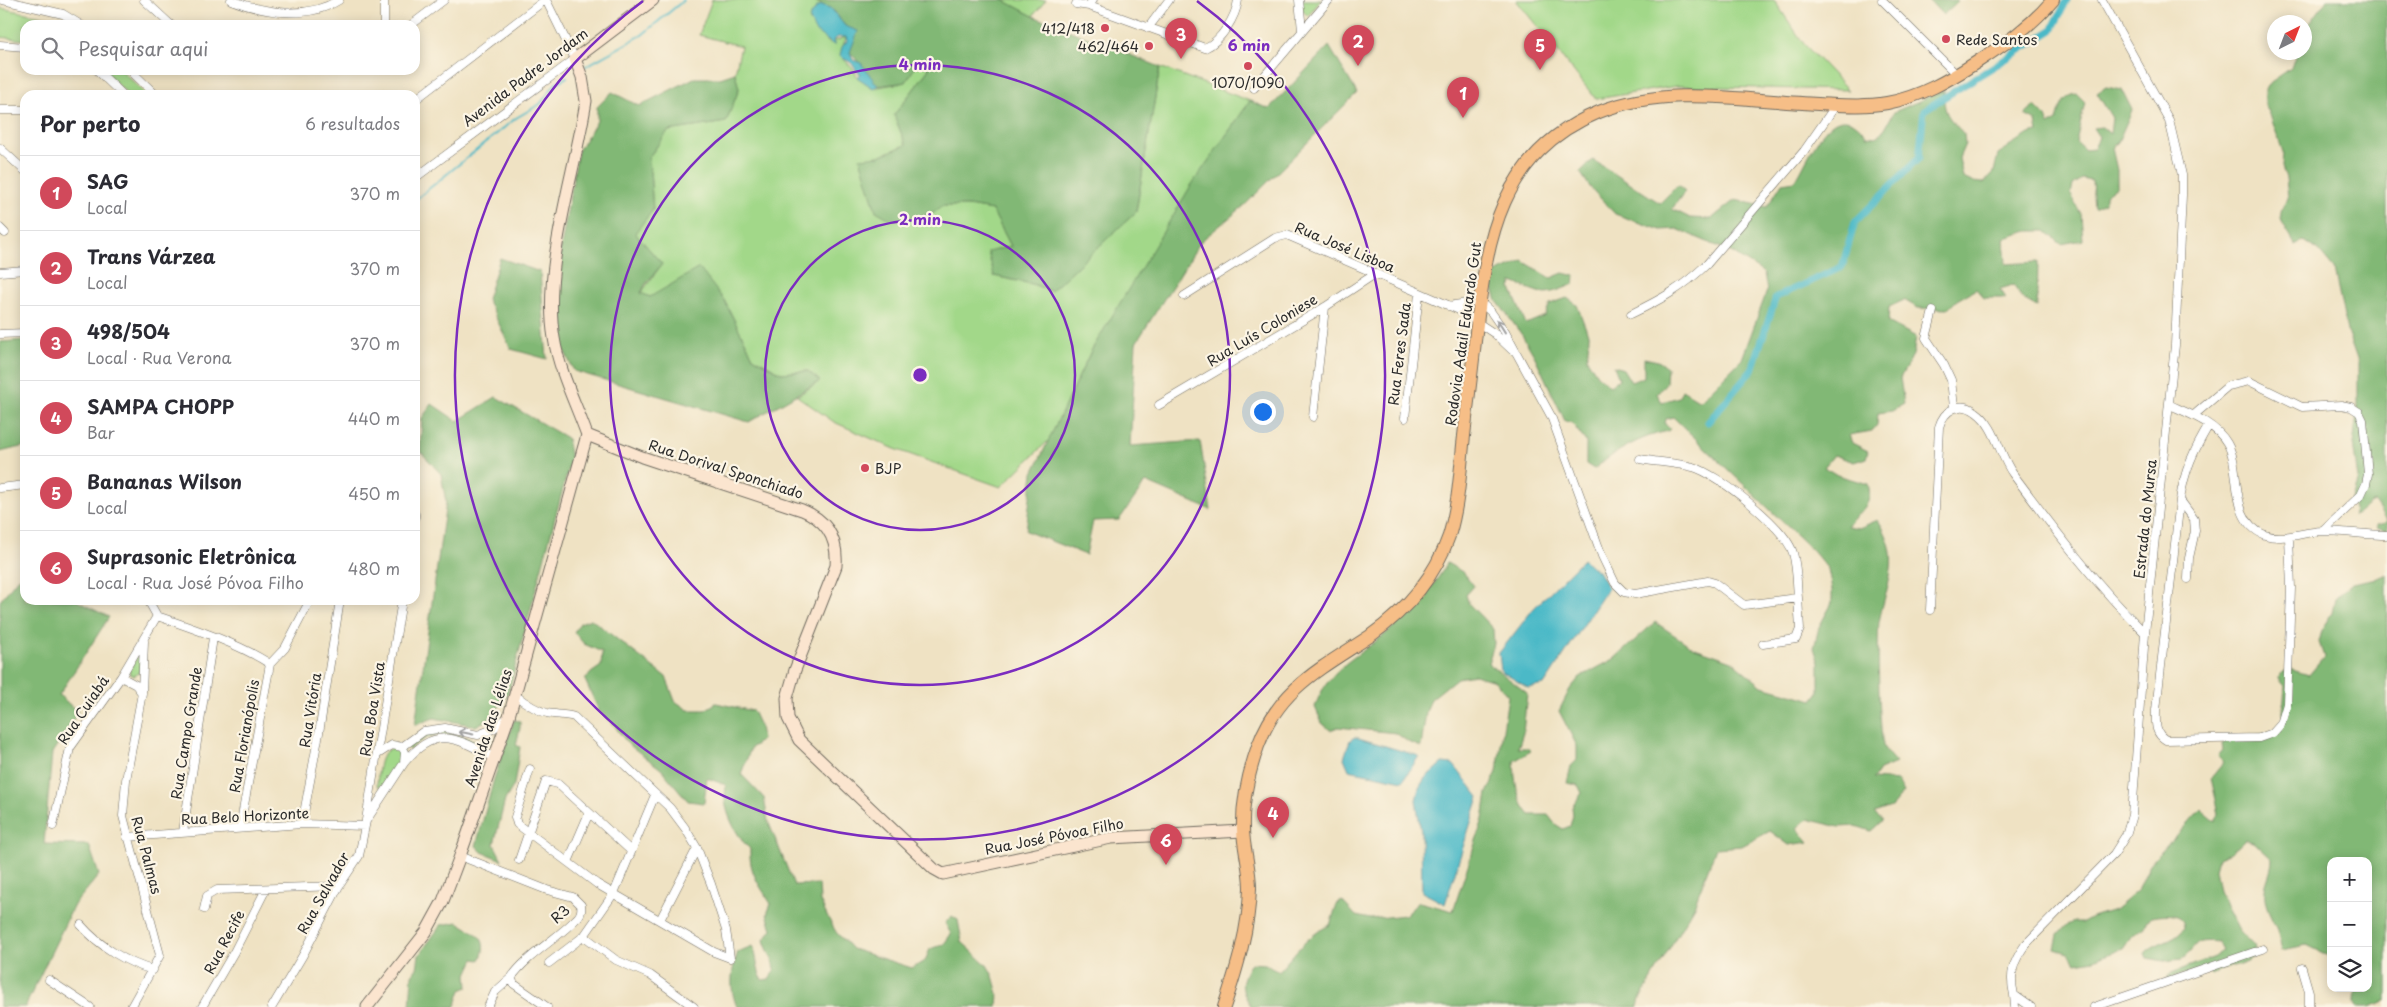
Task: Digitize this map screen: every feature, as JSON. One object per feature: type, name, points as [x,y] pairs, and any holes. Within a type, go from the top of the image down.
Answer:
[{"type":"main road","name":"Rodovia Adail Eduardo Gut","points":[[1224,1007],[1243,946],[1248,921],[1249,866],[1242,831],[1244,804],[1250,770],[1260,741],[1278,707],[1294,688],[1313,672],[1373,634],[1416,594],[1438,563],[1456,512],[1479,301],[1487,252],[1498,212],[1531,161],[1545,146],[1565,130],[1585,119],[1616,106],[1660,97],[1702,97],[1836,105],[1887,103],[1927,91],[1957,74],[2028,27],[2053,0]]},
{"type":"street","points":[[3,0],[62,14],[72,20]]},
{"type":"street","points":[[144,0],[166,20]]},
{"type":"street","points":[[231,0],[266,10],[301,12],[315,10],[338,0]]},
{"type":"street","points":[[384,0],[384,20]]},
{"type":"street","points":[[418,20],[444,0]]},
{"type":"street","points":[[420,96],[546,0],[575,59],[582,77],[586,101],[560,234],[554,274],[552,316],[556,350],[587,436]]},
{"type":"street","name":"Avenida Padre Jordam","points":[[420,174],[653,0]]},
{"type":"street","points":[[1148,28],[1169,0]]},
{"type":"street","points":[[1076,4],[1091,3],[1148,28],[1205,48],[1214,42],[1230,23],[1235,14],[1238,0]]},
{"type":"street","points":[[1299,0],[1302,30]]},
{"type":"street","points":[[1254,88],[1329,0]]},
{"type":"street","points":[[1882,0],[1957,74]]},
{"type":"street","name":"Estrada do Mursa","points":[[2015,1007],[2010,977],[2012,967],[2025,945],[2096,875],[2114,854],[2126,835],[2132,815],[2145,633],[2176,336],[2182,175],[2170,120],[2102,0]]},
{"type":"street","points":[[0,45],[20,47]]},
{"type":"street","points":[[102,75],[117,90]]},
{"type":"street","points":[[135,75],[151,90]]},
{"type":"street","points":[[1631,314],[1667,297],[1707,264],[1804,151],[1836,105]]},
{"type":"street","points":[[0,110],[20,110]]},
{"type":"street","points":[[0,148],[20,166]]},
{"type":"street","name":"Rua José Lisboa","points":[[1184,296],[1281,235],[1295,236],[1462,312],[1495,334],[1517,355]]},
{"type":"street","points":[[0,272],[20,270]]},
{"type":"street","name":"Rua Luís Coloniese","points":[[1159,405],[1325,307],[1375,274]]},
{"type":"street","name":"Rua Feres Sada","points":[[1405,418],[1419,294]]},
{"type":"street","points":[[1448,306],[1479,301],[1498,320],[1551,416],[1602,556],[1615,583],[1624,592],[1634,594],[1703,580],[1715,583],[1744,605],[1798,598]]},
{"type":"street","points":[[1313,417],[1325,307]]},
{"type":"street","points":[[1934,311],[1926,338],[1952,380],[1954,407]]},
{"type":"street","points":[[0,334],[20,334]]},
{"type":"street","points":[[2194,415],[2228,386],[2249,381],[2302,407],[2341,405],[2351,407],[2359,412],[2364,429],[2368,474],[2366,484],[2361,495],[2323,531]]},
{"type":"street","points":[[2170,405],[2194,415],[2209,425],[2226,442],[2231,452],[2238,501],[2251,524],[2265,534],[2289,537],[2323,531],[2387,535]]},
{"type":"street","points":[[1930,610],[1939,428],[1942,418],[1954,407],[1963,406],[1976,412],[1989,426],[2012,473],[2109,596],[2145,633]]},
{"type":"street","points":[[2209,425],[2189,459],[2183,479],[2180,500],[2156,710],[2156,729],[2160,736],[2166,740],[2259,738],[2274,733],[2281,724],[2287,704],[2291,588],[2289,537]]},
{"type":"street","name":"Avenida das Lélias","points":[[368,1007],[426,932],[443,901],[495,758],[515,695],[560,524],[587,436]]},
{"type":"street","name":"Rua Dorival Sponchiado","points":[[587,436],[642,457],[802,510],[814,515],[828,528],[837,553],[836,566],[795,670],[787,698],[788,718],[799,740],[934,869]]},
{"type":"street","points":[[1640,459],[1694,467],[1725,483],[1766,519],[1784,538],[1793,552],[1800,629],[1796,639],[1763,644]]},
{"type":"street","points":[[0,488],[20,486]]},
{"type":"street","points":[[2180,500],[2191,512],[2195,525],[2188,558],[2188,579]]},
{"type":"street","points":[[151,605],[157,616],[187,626],[251,653],[270,664]]},
{"type":"street","name":"Rua Florianópolis","points":[[240,827],[270,664],[285,648],[307,605]]},
{"type":"street","name":"Rua Vitória","points":[[302,824],[319,733],[339,605]]},
{"type":"street","name":"Rua Boa Vista","points":[[366,824],[370,788],[378,754],[401,605]]},
{"type":"street","name":"Rua Cuiabá","points":[[53,826],[70,748],[144,641],[157,616]]},
{"type":"street","name":"Rua Campo Grande","points":[[183,832],[213,638]]},
{"type":"street","name":"Rua Palmas","points":[[131,1007],[159,960],[160,950],[127,837],[123,816],[124,797],[142,693],[144,641]]},
{"type":"street","points":[[120,676],[136,686],[142,693]]},
{"type":"street","points":[[515,695],[528,705],[546,713],[566,714],[574,718],[670,808],[697,848],[726,930],[730,958],[714,952],[597,884],[517,824],[515,816],[530,769]]},
{"type":"street","points":[[378,754],[392,746],[402,747],[419,733],[431,728],[445,728],[466,734],[482,734],[493,729],[508,716]]},
{"type":"street","name":"Rua Salvador","points":[[272,1007],[303,955],[339,886],[359,856],[366,824],[384,792],[404,763],[425,742],[444,738],[470,746],[495,758]]},
{"type":"street","points":[[402,747],[405,752],[404,763]]},
{"type":"street","points":[[519,860],[546,781],[558,784],[631,851]]},
{"type":"street","points":[[370,788],[384,792]]},
{"type":"street","points":[[549,964],[584,936],[614,893],[654,794]]},
{"type":"street","points":[[568,862],[589,813]]},
{"type":"street","name":"Rua Belo Horizonte","points":[[127,837],[240,827],[302,824],[366,824]]},
{"type":"street","name":"Rua José Póvoa Filho","points":[[934,869],[943,874],[951,873],[1080,844],[1126,836],[1242,831]]},
{"type":"street","points":[[660,920],[697,848]]},
{"type":"street","name":"R3","points":[[460,856],[546,890],[574,897],[581,905],[581,912],[576,919],[547,942],[513,976]]},
{"type":"street","points":[[204,909],[207,896],[213,891],[339,886]]},
{"type":"street","name":"Rua Recife","points":[[202,1007],[234,952],[266,889]]},
{"type":"street","points":[[81,925],[100,943],[138,965],[153,970]]},
{"type":"street","points":[[584,936],[616,960],[650,975],[694,1007]]},
{"type":"street","points":[[2094,1007],[2263,949]]},
{"type":"street","points":[[2302,968],[2309,992],[2309,1007]]},
{"type":"street","points":[[488,1007],[495,992],[513,976]]},
{"type":"street","points":[[513,976],[511,980],[514,984],[547,1007]]},
{"type":"street","points":[[49,980],[90,1007]]},
{"type":"street","points":[[2014,995],[2031,1007]]},
{"type":"green space","points":[[712,0],[813,0],[822,5],[817,7],[809,18],[810,22],[829,43],[846,37],[840,55],[855,71],[857,77],[873,88],[906,82],[919,60],[929,69],[894,115],[906,145],[879,156],[932,214],[942,206],[968,206],[992,210],[1011,246],[994,276],[1032,284],[1050,291],[1136,212],[1160,67],[1250,101],[1091,351],[1049,440],[1001,487],[895,449],[834,422],[797,396],[820,381],[808,371],[781,373],[753,357],[724,300],[650,297],[641,293],[662,264],[634,233],[653,210],[649,157],[668,131],[726,122],[739,89],[735,73],[741,46],[699,35]]},
{"type":"green space","points":[[814,0],[1003,0],[1033,16],[1160,67],[1136,212],[1051,291],[1032,284],[994,276],[988,252],[1011,246],[992,210],[968,206],[942,206],[932,214],[892,220],[876,211],[860,158],[879,156],[906,145],[894,115],[929,69],[919,60],[906,82],[878,86],[850,52],[845,26],[835,12]]},
{"type":"green space","points":[[1003,0],[1046,0],[1033,16]]},
{"type":"green space","points":[[1302,0],[1321,0],[1308,16],[1302,10]]},
{"type":"green space","points":[[1516,0],[1774,0],[1804,44],[1848,90],[1677,86],[1596,99]]},
{"type":"green space","points":[[1929,0],[1957,0],[1958,1],[1943,15]]},
{"type":"green space","points":[[2327,0],[2387,0],[2387,531],[2376,528],[2376,525],[2384,523],[2386,520],[2374,502],[2358,514],[2352,516],[2354,510],[2351,501],[2358,479],[2353,444],[2358,407],[2358,362],[2347,331],[2334,269],[2319,251],[2306,242],[2302,241],[2295,245],[2281,217],[2283,206],[2288,199],[2286,178],[2282,167],[2283,152],[2269,112],[2265,106],[2265,90],[2268,84],[2291,68],[2294,60],[2312,60],[2312,20]]},
{"type":"green space","points":[[0,8],[62,20],[20,20],[20,39],[0,37]]},
{"type":"green space","points":[[1329,46],[1357,93],[1245,205],[1201,241],[1136,343],[1130,446],[1200,441],[1211,510],[1146,482],[1119,520],[1093,521],[1086,555],[1026,531],[1033,473],[1091,351],[1192,184],[1250,101],[1269,109]]},
{"type":"green space","points":[[735,73],[739,89],[726,122],[668,131],[649,157],[653,210],[635,233],[662,264],[641,293],[650,297],[699,268],[724,300],[753,357],[781,373],[808,371],[820,381],[749,422],[574,371],[562,346],[553,292],[578,151],[597,121],[597,107],[612,92],[639,106],[694,78],[720,78]]},
{"type":"green space","points":[[109,75],[126,75],[142,90],[123,90]]},
{"type":"green space","points":[[2106,87],[2122,90],[2132,110],[2118,142],[2112,148],[2117,170],[2117,186],[2105,195],[2105,203],[2094,208],[2092,181],[2082,179],[2073,185],[2071,195],[2081,214],[2083,240],[2061,244],[2046,231],[2028,231],[2004,238],[2006,264],[2038,262],[2037,307],[2023,299],[2013,285],[2000,289],[2006,298],[1984,298],[1976,289],[1957,300],[1948,309],[1918,308],[1904,300],[1889,307],[1888,322],[1916,337],[1913,355],[1900,378],[1904,404],[1892,411],[1878,413],[1877,425],[1872,431],[1849,435],[1852,443],[1868,451],[1866,458],[1854,462],[1834,455],[1824,467],[1837,475],[1868,484],[1869,498],[1865,507],[1847,526],[1859,528],[1878,520],[1890,546],[1891,570],[1879,622],[1879,687],[1882,741],[1884,748],[1896,763],[1879,770],[1873,779],[1898,781],[1904,792],[1891,807],[1874,813],[1883,820],[1871,831],[1856,826],[1839,827],[1807,819],[1797,828],[1809,842],[1789,845],[1770,831],[1742,846],[1716,848],[1694,906],[1640,999],[1638,1007],[1252,1007],[1243,990],[1243,980],[1251,963],[1265,964],[1279,971],[1309,939],[1330,925],[1337,904],[1342,901],[1356,916],[1370,919],[1405,915],[1419,902],[1453,911],[1483,819],[1487,793],[1497,772],[1508,696],[1495,681],[1475,675],[1457,678],[1431,699],[1426,712],[1421,747],[1408,742],[1396,733],[1338,727],[1330,730],[1322,723],[1315,707],[1326,684],[1333,675],[1408,613],[1427,593],[1447,563],[1464,573],[1474,586],[1466,595],[1469,604],[1493,629],[1494,644],[1488,663],[1527,693],[1523,733],[1518,748],[1527,748],[1531,751],[1514,761],[1516,783],[1522,803],[1530,815],[1548,815],[1555,824],[1563,829],[1570,826],[1573,815],[1572,807],[1582,793],[1578,785],[1567,783],[1571,766],[1577,760],[1577,746],[1559,711],[1570,689],[1580,677],[1614,659],[1655,622],[1692,647],[1732,661],[1762,686],[1813,700],[1819,692],[1819,663],[1814,648],[1819,627],[1832,603],[1832,589],[1828,569],[1813,551],[1673,417],[1666,419],[1665,424],[1670,429],[1668,431],[1647,437],[1628,446],[1594,469],[1586,464],[1586,442],[1572,423],[1565,421],[1535,357],[1522,335],[1497,301],[1493,289],[1493,274],[1523,261],[1551,278],[1563,273],[1575,276],[1574,284],[1548,293],[1537,292],[1512,282],[1511,289],[1526,324],[1545,316],[1550,304],[1567,298],[1577,305],[1589,337],[1587,359],[1597,375],[1610,386],[1619,379],[1614,366],[1623,369],[1631,382],[1644,377],[1644,358],[1658,361],[1667,367],[1666,383],[1657,394],[1662,402],[1679,397],[1682,390],[1700,401],[1742,359],[1767,291],[1764,273],[1731,252],[1677,229],[1661,230],[1615,214],[1590,187],[1580,172],[1593,160],[1660,203],[1678,185],[1685,191],[1672,209],[1690,218],[1711,219],[1735,200],[1767,207],[1782,183],[1795,181],[1815,144],[1833,124],[1844,120],[1855,123],[1867,136],[1877,137],[1885,128],[1894,112],[1944,90],[1944,105],[1948,115],[1964,134],[1965,144],[1959,158],[1963,178],[1972,182],[1984,183],[1994,172],[1998,154],[2029,134],[2038,132],[2036,121],[2025,115],[2035,106],[2046,117],[2049,125],[2057,120],[2065,100],[2077,94],[2085,102],[2076,142],[2085,150],[2094,149],[2099,137],[2093,128],[2102,127],[2110,134],[2112,118],[2097,93]]},
{"type":"green space","points":[[500,258],[540,272],[547,359],[511,349],[487,299]]},
{"type":"green space","points":[[20,340],[20,447],[0,452],[0,342]]},
{"type":"green space","points":[[496,397],[567,438],[571,459],[508,693],[492,717],[476,726],[434,718],[415,725],[446,502],[441,474],[420,451],[422,418],[432,404],[457,421]]},
{"type":"green space","points":[[2387,574],[2387,1001],[2369,1007],[2357,1007],[2355,1002],[2356,992],[2372,992],[2372,857],[2327,857],[2327,955],[2307,945],[2282,950],[2277,930],[2265,901],[2265,889],[2272,859],[2255,843],[2245,839],[2230,853],[2218,858],[2215,869],[2219,891],[2239,931],[2254,946],[2256,955],[2252,958],[2212,974],[2207,969],[2166,979],[2169,974],[2214,957],[2222,950],[2218,942],[2209,941],[2196,945],[2182,959],[2164,961],[2147,958],[2145,953],[2149,949],[2180,933],[2184,928],[2181,919],[2167,914],[2151,916],[2144,927],[2132,935],[2123,948],[2094,960],[2076,963],[2068,953],[2055,949],[2058,935],[2067,925],[2074,922],[2083,922],[2114,910],[2138,890],[2150,864],[2201,809],[2215,821],[2219,813],[2211,778],[2224,762],[2218,756],[2223,750],[2222,744],[2228,740],[2271,733],[2282,725],[2285,686],[2279,679],[2280,674],[2289,669],[2309,675],[2324,657],[2319,642],[2323,627],[2332,613],[2335,599],[2352,583],[2378,578]]},
{"type":"green space","points":[[18,578],[20,579],[20,605],[85,605],[109,617],[59,695],[78,712],[52,753],[44,844],[89,845],[99,875],[74,905],[25,1007],[0,1007],[0,601]]},
{"type":"green space","points":[[591,619],[666,677],[675,701],[688,710],[705,710],[716,703],[753,711],[760,726],[762,740],[751,748],[741,774],[764,798],[768,821],[794,885],[819,884],[820,901],[827,916],[836,932],[852,949],[912,968],[925,961],[930,949],[944,944],[951,934],[945,923],[952,916],[958,920],[962,942],[987,965],[993,976],[998,994],[997,1007],[737,1007],[732,980],[738,952],[752,946],[763,980],[769,979],[775,969],[764,940],[772,929],[767,914],[771,904],[753,872],[750,849],[737,832],[727,811],[726,785],[707,778],[704,803],[688,801],[661,769],[628,744],[614,725],[599,711],[585,680],[601,666],[602,652],[584,644],[574,632],[580,623]]},
{"type":"green space","points":[[141,651],[139,673],[134,676],[130,674],[129,670]]},
{"type":"green space","points":[[514,720],[520,721],[516,745],[520,747],[514,785],[505,800],[494,844],[502,860],[482,852],[476,846],[494,779]]},
{"type":"green space","points":[[446,731],[476,741],[485,740],[487,742],[486,747],[483,749],[463,739],[445,734],[428,737],[409,750],[407,748],[429,733]]},
{"type":"green space","points":[[393,748],[403,751],[400,761],[390,778],[382,786],[378,787],[380,762],[384,753]]},
{"type":"green space","points":[[458,922],[479,936],[483,946],[480,960],[474,959],[467,974],[468,987],[461,990],[455,1007],[410,1007],[412,975],[417,968],[419,955],[441,925]]},
{"type":"water","points":[[822,5],[831,8],[845,26],[858,31],[850,52],[853,60],[861,63],[878,86],[873,88],[857,77],[861,74],[850,62],[840,55],[842,47],[847,41],[846,37],[838,37],[833,41],[835,46],[815,31],[809,18],[817,7]]},
{"type":"water","points":[[1583,559],[1598,571],[1608,588],[1544,685],[1528,688],[1501,671],[1499,653],[1534,608]]},
{"type":"water","points":[[1355,737],[1419,756],[1403,781],[1349,770],[1344,758],[1350,740]]},
{"type":"water","points":[[1442,763],[1453,764],[1479,797],[1445,904],[1422,892],[1421,832],[1416,800],[1419,788],[1425,778]]},
{"type":"waterway","points":[[586,66],[642,35],[684,0]]},
{"type":"waterway","points":[[1708,422],[1752,370],[1776,297],[1842,267],[1855,222],[1919,158],[1924,110],[2052,30],[2067,0]]},
{"type":"waterway","points":[[420,196],[516,118],[540,104],[556,83],[567,77]]},
{"type":"place","name":"412/418","points":[[1105,28]]},
{"type":"place","name":"Rede Santos","points":[[1946,39]]},
{"type":"place","name":"462/464","points":[[1149,46]]},
{"type":"place","name":"498/504","points":[[1181,59]]},
{"type":"place","name":"1070/1090","points":[[1248,66]]},
{"type":"place","name":"Trans Várzea","points":[[1358,66]]},
{"type":"place","name":"Bananas Wilson","points":[[1540,70]]},
{"type":"place","name":"SAG","points":[[1463,118]]},
{"type":"place","name":"BJP","points":[[865,468]]},
{"type":"place","name":"SAMPA CHOPP","points":[[1273,838]]},
{"type":"place","name":"Suprasonic Eletrônica","points":[[1166,865]]}]
